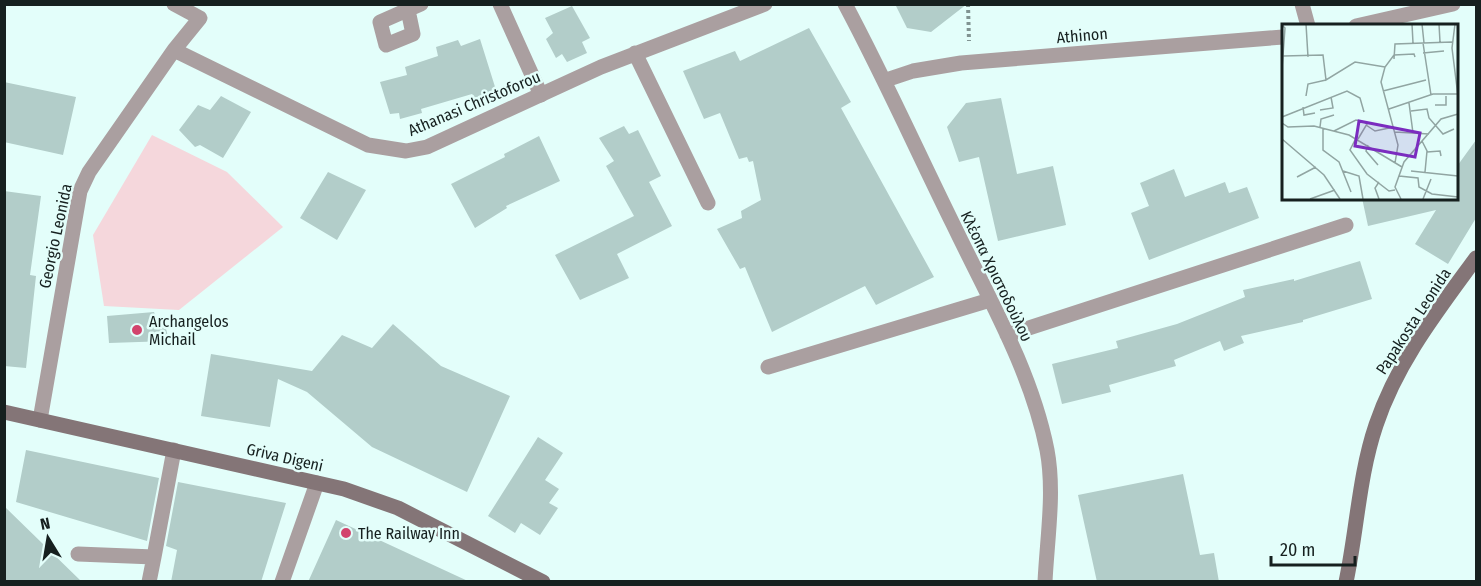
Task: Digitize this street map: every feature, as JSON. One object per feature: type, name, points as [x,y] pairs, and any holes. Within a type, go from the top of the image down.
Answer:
[{"type":"main road","name":"Papakosta Leonida","points":[[1346,582],[1376,426],[1391,388],[1433,316],[1476,258]]},
{"type":"main road","name":"Griva Digeni","points":[[4,412],[344,489],[398,508],[543,582]]},
{"type":"street","points":[[174,4],[200,18],[174,50]]},
{"type":"street","points":[[500,4],[541,95]]},
{"type":"street","name":"Athanasi Christoforou","points":[[174,50],[368,145],[386,150],[406,151],[427,147],[635,53],[765,4]]},
{"type":"street","name":"Κλέοπα Χριστοδούλου","points":[[845,4],[886,80],[1007,335],[1039,418],[1047,452],[1050,489],[1045,582]]},
{"type":"street","points":[[1302,4],[1307,24]]},
{"type":"street","points":[[1365,24],[1453,4]]},
{"type":"street","name":"Athinon","points":[[886,80],[933,67],[969,62],[1282,37]]},
{"type":"street","name":"Georgio Leonida","points":[[40,420],[80,191],[88,172],[174,50]]},
{"type":"street","points":[[635,53],[708,202]]},
{"type":"street","points":[[1007,335],[1346,225]]},
{"type":"street","points":[[768,367],[990,300]]},
{"type":"street","points":[[149,582],[174,450]]},
{"type":"street","points":[[282,582],[317,483]]},
{"type":"street","points":[[78,554],[154,557]]},
{"type":"path","points":[[968,4],[969,62]]},
{"type":"shaded area","points":[[152,135],[227,172],[283,227],[179,310],[104,306],[93,235]]},
{"type":"building","points":[[895,4],[967,4],[931,32],[907,28]]},
{"type":"building","points":[[572,6],[590,38],[582,42],[587,53],[567,62],[562,54],[556,58],[546,39],[553,33],[545,18]]},
{"type":"building","points":[[809,28],[851,102],[841,108],[934,277],[876,305],[865,286],[772,332],[745,267],[740,269],[717,229],[742,218],[741,211],[761,200],[753,161],[749,162],[747,157],[739,159],[720,113],[704,119],[683,71],[735,51],[740,61]]},
{"type":"building","points":[[480,39],[496,90],[475,99],[472,94],[421,109],[422,113],[400,119],[399,113],[390,114],[380,82],[407,75],[405,67],[438,56],[436,47],[458,40],[461,46]]},
{"type":"building","points":[[4,82],[76,97],[63,155],[4,142]]},
{"type":"building","points":[[221,96],[251,112],[223,158],[200,145],[195,147],[179,130],[198,105],[210,110]]},
{"type":"building","points":[[1001,98],[1017,174],[1053,166],[1066,225],[998,241],[979,157],[959,162],[947,127],[966,103]]},
{"type":"building","points":[[624,126],[629,134],[638,130],[661,176],[649,182],[672,226],[617,254],[629,278],[580,300],[555,255],[634,216],[606,166],[614,161],[599,138]]},
{"type":"building","points":[[539,136],[560,181],[506,206],[507,208],[475,228],[451,184],[505,157],[504,154]]},
{"type":"building","points":[[1476,140],[1476,218],[1448,264],[1415,244],[1436,210],[1368,226],[1362,200],[1457,200],[1457,166]]},
{"type":"building","points":[[1174,169],[1185,197],[1225,182],[1229,193],[1247,187],[1259,218],[1149,260],[1131,213],[1149,206],[1140,183]]},
{"type":"building","points":[[328,172],[366,190],[337,240],[300,218]]},
{"type":"building","points":[[4,191],[41,196],[30,275],[36,276],[26,368],[4,366]]},
{"type":"building","points":[[1360,261],[1372,299],[1303,320],[1303,322],[1241,336],[1244,343],[1224,351],[1220,341],[1174,360],[1176,366],[1109,385],[1111,392],[1062,404],[1052,364],[1118,348],[1116,341],[1177,324],[1245,297],[1243,290],[1294,279],[1294,281]]},
{"type":"building","name":"Archangelos Michail","points":[[154,312],[156,317],[163,316],[169,341],[109,343],[107,316]]},
{"type":"building","points":[[393,324],[441,366],[510,396],[467,492],[372,447],[307,392],[278,379],[270,427],[201,416],[211,354],[312,371],[342,335],[372,348]]},
{"type":"building","points":[[538,437],[563,453],[545,480],[559,489],[549,503],[558,508],[540,535],[521,523],[515,533],[488,516]]},
{"type":"building","points":[[26,450],[159,478],[147,541],[16,502]]},
{"type":"building","points":[[1183,474],[1200,555],[1214,553],[1219,582],[1097,582],[1078,495]]},
{"type":"building","points":[[178,482],[286,503],[261,582],[171,582],[177,550],[166,546]]},
{"type":"building","points":[[4,506],[82,582],[4,582]]},
{"type":"building","points":[[336,520],[470,582],[308,582]]},
{"type":"place","name":"Archangelos Michail","points":[[137,330]]},
{"type":"place","name":"The Railway Inn","points":[[346,533]]}]
